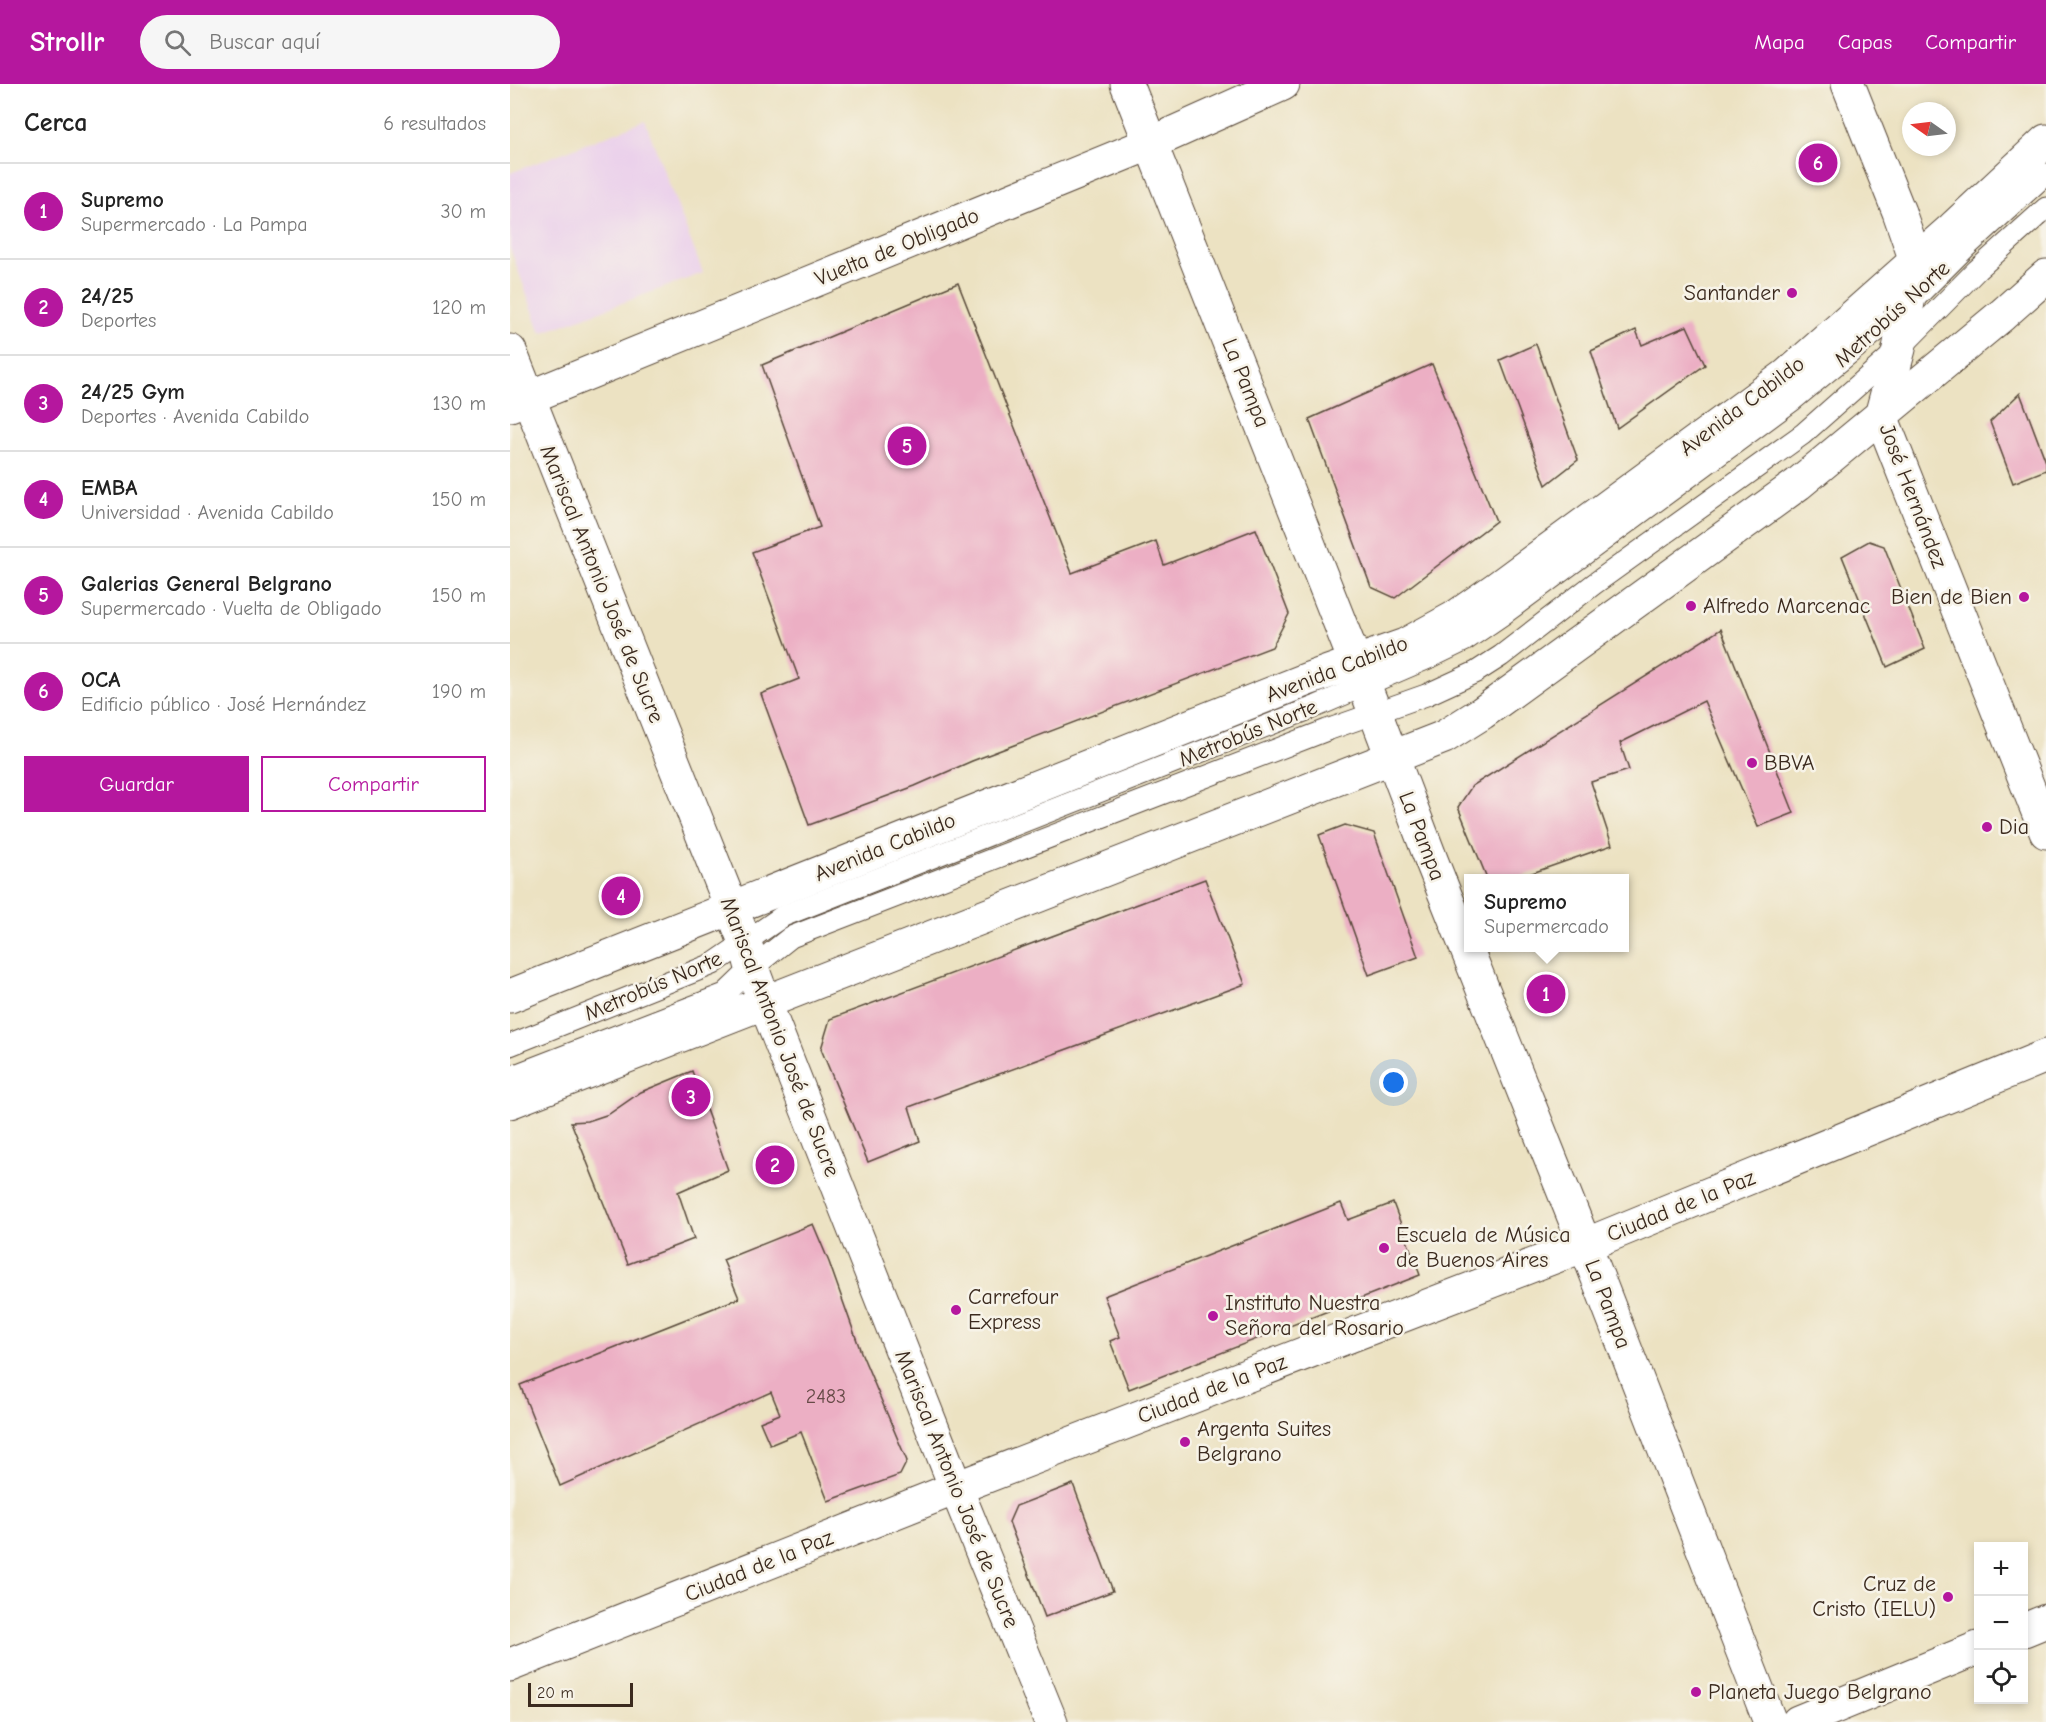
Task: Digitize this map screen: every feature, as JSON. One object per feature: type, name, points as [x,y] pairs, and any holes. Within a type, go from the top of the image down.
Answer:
[{"type":"street","name":"La Pampa","points":[[1127,84],[1464,942]]},
{"type":"street","name":"Vuelta de Obligado","points":[[519,402],[1151,143],[1283,84]]},
{"type":"street","points":[[1848,84],[1916,261]]},
{"type":"street","name":"Avenida Cabildo","points":[[510,996],[1308,679],[1365,687],[1419,638],[1454,618],[1497,588],[1787,375],[1916,261],[2046,141]]},
{"type":"street","name":"José Hernández","points":[[1916,261],[1899,349],[1881,416],[2046,832]]},
{"type":"street","points":[[510,1102],[1444,737],[1482,713],[1798,484],[2046,276]]},
{"type":"street","name":"Mariscal Antonio José de Sucre","points":[[510,351],[519,402],[730,907],[765,1003],[956,1488],[1051,1722]]},
{"type":"street","name":"La Pampa","points":[[1468,952],[1585,1245],[1770,1722]]},
{"type":"street","name":"Ciudad de la Paz","points":[[510,1665],[956,1488],[1585,1245],[2046,1056]]},
{"type":"street","points":[[2028,1628],[2046,1621]]},
{"type":"street","points":[[1798,1722],[1974,1650]]},
{"type":"lane","name":"Metrobús Norte","points":[[510,1045],[713,964],[748,955],[791,937],[1365,687],[1464,641],[1794,400],[1907,306],[1965,248],[2046,174]]},
{"type":"lane","name":"Metrobús Norte","points":[[1365,687],[1426,695],[1476,672],[1501,656],[1594,584],[1803,434],[1899,349],[1977,270],[2046,208]]},
{"type":"lane","points":[[510,1077],[725,994],[748,955]]},
{"type":"shaded area","points":[[645,121],[703,273],[541,333],[510,248],[510,173]]},
{"type":"building","points":[[958,283],[1072,573],[1156,541],[1164,565],[1256,529],[1289,614],[1272,647],[809,825],[761,694],[799,679],[752,552],[820,527],[762,365]]},
{"type":"building","points":[[1687,326],[1705,365],[1617,428],[1591,351],[1636,330],[1642,345]]},
{"type":"building","points":[[1536,344],[1578,460],[1546,485],[1500,360]]},
{"type":"building","points":[[1432,364],[1496,521],[1395,598],[1371,587],[1309,419]]},
{"type":"building","points":[[2020,393],[2046,462],[2046,470],[2013,483],[1990,422]]},
{"type":"building","points":[[1869,541],[1884,546],[1925,649],[1887,667],[1842,556]]},
{"type":"building","points":[[1721,629],[1794,813],[1758,827],[1704,701],[1620,743],[1629,770],[1591,782],[1612,845],[1529,874],[1485,874],[1458,807],[1472,786]]},
{"type":"building","points":[[1345,825],[1374,833],[1418,957],[1369,975],[1319,835]]},
{"type":"building","points":[[1205,879],[1245,984],[909,1107],[920,1141],[868,1162],[821,1049],[830,1019]]},
{"type":"building","points":[[692,1071],[728,1170],[678,1192],[694,1239],[628,1264],[571,1122],[588,1121],[609,1114],[641,1092]]},
{"type":"building","name":"Instituto Nuestra Señora del Rosario","points":[[1341,1203],[1348,1220],[1393,1203],[1420,1275],[1129,1389],[1110,1341],[1120,1337],[1104,1296]]},
{"type":"building","points":[[813,1224],[861,1352],[907,1461],[900,1475],[828,1501],[801,1432],[770,1445],[760,1422],[780,1414],[771,1392],[560,1486],[520,1385],[739,1298],[723,1260]]},
{"type":"building","points":[[1073,1484],[1113,1591],[1045,1617],[1009,1522],[1016,1506]]},
{"type":"place","name":"OCA","points":[[1818,163]]},
{"type":"place","name":"Santander","points":[[1792,293]]},
{"type":"place","name":"Galerias General Belgrano","points":[[907,446]]},
{"type":"place","name":"Bien de Bien","points":[[2024,597]]},
{"type":"place","name":"Alfredo Marcenac","points":[[1691,606]]},
{"type":"place","name":"BBVA","points":[[1752,763]]},
{"type":"place","name":"Dia","points":[[1987,827]]},
{"type":"place","name":"EMBA","points":[[621,896]]},
{"type":"place","name":"Supremo","points":[[1546,994]]},
{"type":"place","name":"24/25 Gym","points":[[691,1097]]},
{"type":"place","name":"24/25","points":[[775,1165]]},
{"type":"place","name":"Escuela de Música de Buenos Aires","points":[[1384,1248]]},
{"type":"place","name":"Carrefour Express","points":[[956,1310]]},
{"type":"place","name":"Instituto Nuestra Señora del Rosario","points":[[1213,1316]]},
{"type":"place","name":"Argenta Suites Belgrano","points":[[1185,1442]]},
{"type":"place","name":"Cruz de Cristo (IELU)","points":[[1948,1597]]},
{"type":"place","name":"Planeta Juego Belgrano","points":[[1696,1692]]}]
